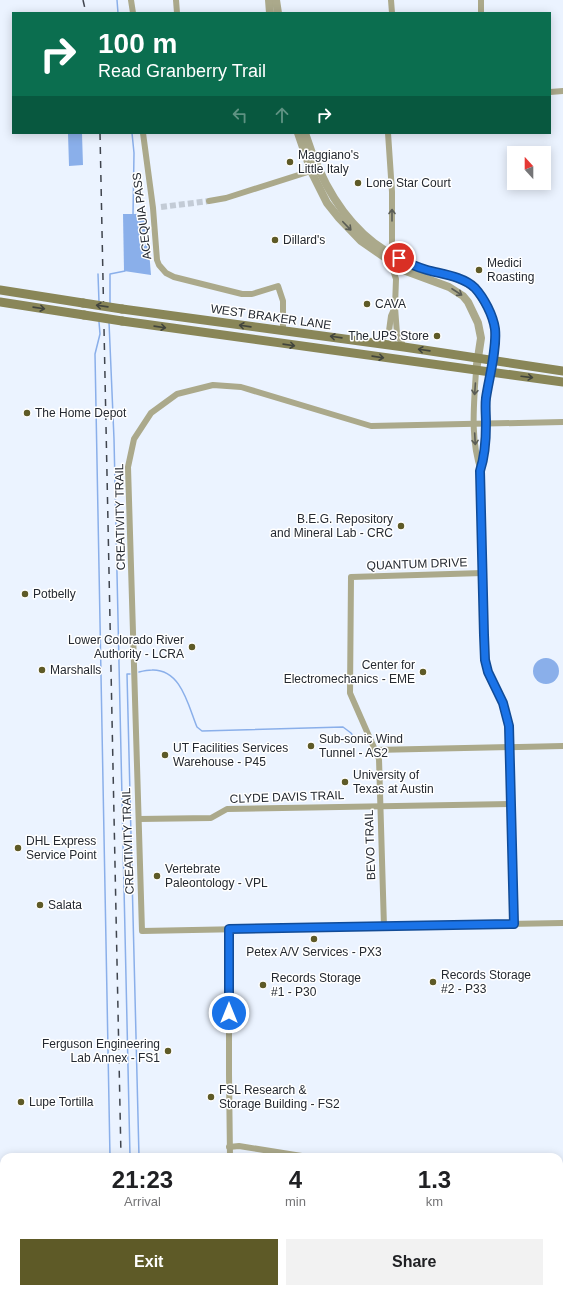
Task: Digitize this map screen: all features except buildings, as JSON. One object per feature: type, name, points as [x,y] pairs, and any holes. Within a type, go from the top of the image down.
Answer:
[{"type":"main road","name":"WEST BRAKER LANE","points":[[0,290],[122,309],[404,347],[563,371]]},
{"type":"main road","name":"WEST BRAKER LANE","points":[[0,302],[122,321],[563,382]]},
{"type":"street","points":[[131,0],[134,12]]},
{"type":"street","points":[[176,0],[177,12]]},
{"type":"street","points":[[269,0],[270,12]]},
{"type":"street","points":[[276,0],[278,12]]},
{"type":"street","points":[[391,0],[392,12]]},
{"type":"street","points":[[481,0],[481,12]]},
{"type":"street","points":[[551,92],[563,91]]},
{"type":"street","name":"ACEQUIA PASS","points":[[143,134],[153,208],[157,260],[159,266],[166,273],[174,277],[242,294],[252,294],[278,286],[283,301],[283,331]]},
{"type":"street","points":[[298,134],[310,171],[327,203],[339,218],[364,239],[373,242],[390,257],[405,266],[449,287],[463,296],[468,302],[478,323],[481,338],[476,371],[474,424],[476,456],[480,471],[485,660],[492,683],[507,714],[510,748],[514,924]]},
{"type":"street","points":[[305,134],[324,181],[364,239]]},
{"type":"street","points":[[388,134],[392,192],[390,257],[396,286],[395,307],[397,334],[404,347]]},
{"type":"street","points":[[209,201],[226,198],[310,171],[315,172],[336,207],[347,215]]},
{"type":"street","points":[[153,208],[161,207]]},
{"type":"street","points":[[396,286],[405,266]]},
{"type":"street","points":[[405,266],[448,275],[474,287],[490,314],[495,329],[495,346],[486,400],[484,460],[480,471]]},
{"type":"street","points":[[468,302],[478,294]]},
{"type":"street","points":[[374,343],[385,336],[389,331],[391,316],[395,307]]},
{"type":"street","name":"CREATIVITY TRAIL","points":[[229,929],[142,931],[128,467],[134,439],[151,413],[177,394],[213,386],[241,388],[371,426],[563,422]]},
{"type":"street","name":"QUANTUM DRIVE","points":[[351,577],[483,573]]},
{"type":"street","name":"BEVO TRAIL","points":[[351,577],[350,693],[379,759],[384,927]]},
{"type":"street","points":[[374,750],[563,746]]},
{"type":"street","name":"CLYDE DAVIS TRAIL","points":[[139,819],[211,818],[227,808],[511,804]]},
{"type":"street","points":[[230,1153],[229,929],[563,923]]},
{"type":"street","points":[[229,1147],[239,1146],[283,1153]]},
{"type":"water","points":[[68,134],[82,134],[83,165],[69,166]]},
{"type":"water","points":[[123,214],[146,214],[151,275],[124,271]]},
{"type":"water","points":[[546,658],[555,662],[559,671],[555,680],[546,684],[537,680],[533,671],[537,662]]},
{"type":"waterway","points":[[117,0],[118,12]]},
{"type":"waterway","points":[[132,134],[134,153],[133,215]]},
{"type":"waterway","points":[[110,303],[110,274],[125,271]]},
{"type":"waterway","points":[[98,274],[99,302]]},
{"type":"waterway","points":[[99,322],[100,334],[95,354],[110,1153]]},
{"type":"waterway","points":[[109,322],[114,439],[130,1153]]},
{"type":"waterway","points":[[139,672],[152,670],[162,671],[170,675],[182,690],[197,727],[202,731],[343,727],[351,733],[357,742]]},
{"type":"waterway","points":[[130,674],[127,674],[139,1153]]},
{"type":"tunnel","points":[[161,207],[209,201]]},
{"type":"railway","points":[[83,0],[86,12]]},
{"type":"railway","points":[[100,134],[121,1153]]},
{"type":"place","name":"Maggiano's Little Italy","points":[[290,162]]},
{"type":"place","name":"Lone Star Court","points":[[358,183]]},
{"type":"place","name":"Dillard's","points":[[275,240]]},
{"type":"place","name":"Medici Roasting","points":[[479,270]]},
{"type":"place","name":"CAVA","points":[[367,304]]},
{"type":"place","name":"The UPS Store","points":[[437,336]]},
{"type":"place","name":"The Home Depot","points":[[27,413]]},
{"type":"place","name":"B.E.G. Repository and Mineral Lab - CRC","points":[[401,526]]},
{"type":"place","name":"Potbelly","points":[[25,594]]},
{"type":"place","name":"Lower Colorado River Authority - LCRA","points":[[192,647]]},
{"type":"place","name":"Marshalls","points":[[42,670]]},
{"type":"place","name":"Center for Electromechanics - EME","points":[[423,672]]},
{"type":"place","name":"Sub-sonic Wind Tunnel - AS2","points":[[311,746]]},
{"type":"place","name":"UT Facilities Services Warehouse - P45","points":[[165,755]]},
{"type":"place","name":"University of Texas at Austin","points":[[345,782]]},
{"type":"place","name":"DHL Express Service Point","points":[[18,848]]},
{"type":"place","name":"Vertebrate Paleontology - VPL","points":[[157,876]]},
{"type":"place","name":"Salata","points":[[40,905]]},
{"type":"place","name":"Petex A/V Services - PX3","points":[[314,939]]},
{"type":"place","name":"Records Storage #2 - P33","points":[[433,982]]},
{"type":"place","name":"Records Storage #1 - P30","points":[[263,985]]},
{"type":"place","name":"Ferguson Engineering Lab Annex - FS1","points":[[168,1051]]},
{"type":"place","name":"FSL Research & Storage Building - FS2","points":[[211,1097]]},
{"type":"place","name":"Lupe Tortilla","points":[[21,1102]]},
{"type":"route","points":[[229,1013],[229,929],[514,924],[509,726],[503,703],[488,672],[485,660],[484,635],[480,471],[484,460],[486,400],[495,346],[495,329],[486,305],[474,287],[461,280],[427,270],[399,258]]}]
